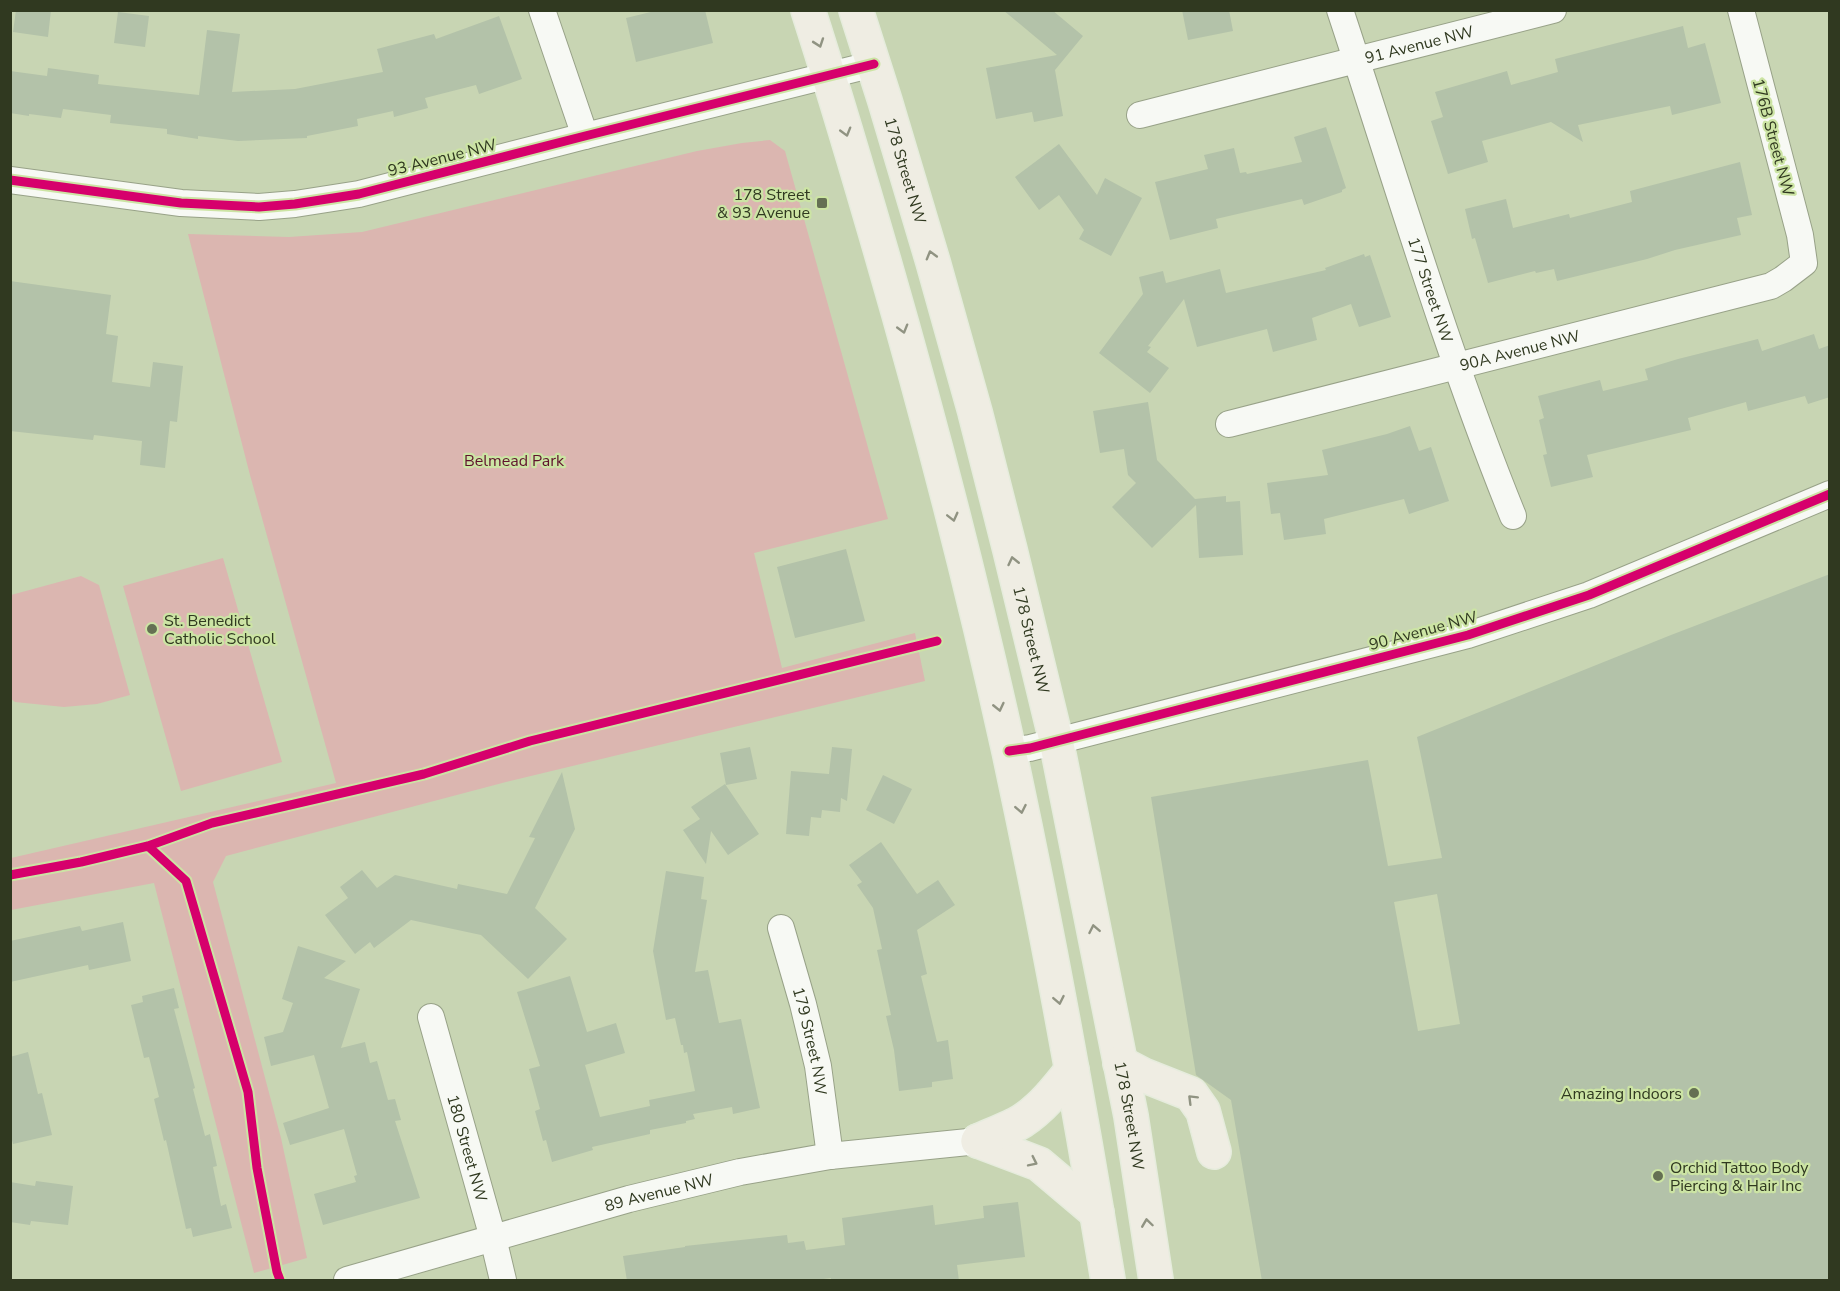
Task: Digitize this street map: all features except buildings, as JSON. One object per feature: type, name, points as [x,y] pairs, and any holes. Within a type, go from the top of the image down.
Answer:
[{"type":"main road","points":[[808,10],[830,76],[931,425],[1009,751],[1072,1070],[1108,1281]]},
{"type":"main road","name":"178 Street NW","points":[[856,10],[933,262],[972,402],[1056,740],[1131,1116],[1156,1281]]},
{"type":"main road","points":[[1120,1063],[1191,1094],[1203,1111],[1214,1152]]},
{"type":"main road","points":[[978,1141],[1020,1122],[1040,1107],[1054,1094],[1072,1070]]},
{"type":"main road","points":[[978,1141],[1039,1164],[1097,1213]]},
{"type":"street","points":[[542,10],[585,135]]},
{"type":"street","name":"177 Street NW","points":[[1340,10],[1458,367],[1513,516]]},
{"type":"street","name":"91 Avenue NW","points":[[1356,59],[1553,10]]},
{"type":"street","name":"176B Street NW","points":[[1741,10],[1800,235],[1804,263]]},
{"type":"street","points":[[1140,115],[1356,59]]},
{"type":"street","name":"93 Avenue NW","points":[[10,180],[181,203],[259,207],[283,205],[359,194],[585,135],[874,64]]},
{"type":"street","name":"90A Avenue NW","points":[[1229,424],[1771,286],[1804,263]]},
{"type":"street","name":"90 Avenue NW","points":[[1009,751],[1499,626],[1598,591],[1830,494]]},
{"type":"street","name":"179 Street NW","points":[[781,928],[816,1056],[830,1156]]},
{"type":"street","name":"180 Street NW","points":[[431,1017],[503,1281]]},
{"type":"street","name":"89 Avenue NW","points":[[347,1281],[684,1184],[830,1156],[978,1141]]},
{"type":"green space","name":"Belmead Park","points":[[770,140],[785,151],[888,519],[754,553],[782,668],[915,633],[925,681],[506,782],[226,856],[213,882],[281,1138],[307,1258],[254,1273],[154,883],[11,910],[11,858],[336,783],[250,475],[188,234],[289,237],[362,232],[697,151]]},
{"type":"green space","points":[[223,558],[282,762],[181,791],[123,586]]},
{"type":"green space","points":[[81,576],[99,585],[130,695],[97,704],[64,707],[15,702],[10,698],[11,595]]},
{"type":"cycle path","points":[[10,180],[181,203],[259,207],[295,204],[359,194],[874,64]]},
{"type":"cycle path","points":[[1009,751],[1030,748],[1468,635],[1589,595],[1830,494]]},
{"type":"cycle path","points":[[10,875],[81,862],[148,846],[212,823],[424,774],[530,741],[937,641]]},
{"type":"cycle path","points":[[148,846],[186,881],[248,1092],[257,1168],[280,1280]]},
{"type":"place","name":"178 Street & 93 Avenue","points":[[822,203]]},
{"type":"place","name":"St. Benedict Catholic School","points":[[152,629]]},
{"type":"place","name":"Amazing Indoors","points":[[1694,1093]]},
{"type":"place","name":"Orchid Tattoo Body Piercing & Hair Inc","points":[[1658,1176]]}]
